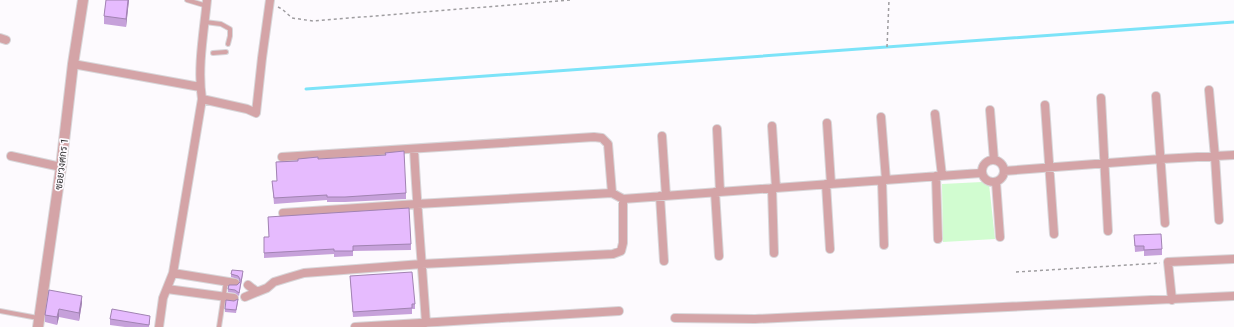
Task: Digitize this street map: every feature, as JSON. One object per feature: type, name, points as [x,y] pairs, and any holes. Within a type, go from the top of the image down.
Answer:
[{"type":"street","name":"ซอยวงศกร 1","points":[[38,322],[83,0]]},
{"type":"street","points":[[202,99],[256,113],[270,2]]},
{"type":"street","points":[[159,327],[163,298],[173,274],[202,99],[200,87],[204,22],[207,3]]},
{"type":"street","points":[[73,64],[200,87]]},
{"type":"street","points":[[1209,90],[1219,220]]},
{"type":"street","points":[[1156,96],[1165,223]]},
{"type":"street","points":[[1100,98],[1108,231]]},
{"type":"street","points":[[1045,105],[1054,234]]},
{"type":"street","points":[[990,110],[994,160]]},
{"type":"street","points":[[935,114],[939,176],[938,239]]},
{"type":"street","points":[[881,117],[884,180],[884,245]]},
{"type":"street","points":[[826,123],[830,249]]},
{"type":"street","points":[[772,126],[774,253]]},
{"type":"street","points":[[717,129],[719,256]]},
{"type":"street","points":[[282,157],[594,136],[602,138],[608,144],[612,193]]},
{"type":"street","points":[[662,136],[664,261]]},
{"type":"street","points":[[414,149],[426,323]]},
{"type":"street","points":[[1004,171],[1234,155]]},
{"type":"street","points":[[10,156],[60,167]]},
{"type":"street","points":[[994,160],[1001,164],[1004,171],[1002,178],[996,182],[988,182],[981,173],[982,166],[988,161],[994,160]]},
{"type":"street","points":[[283,213],[612,193],[623,199],[981,173]]},
{"type":"street","points":[[996,182],[1000,237]]},
{"type":"street","points":[[245,297],[267,288],[274,282],[296,274],[422,264],[614,254],[621,251],[623,244],[623,199]]},
{"type":"street","points":[[1172,300],[1168,262],[1234,259]]},
{"type":"street","points":[[173,274],[235,283]]},
{"type":"street","points":[[248,285],[256,292]]},
{"type":"street","points":[[168,289],[234,298]]},
{"type":"street","points":[[675,318],[755,319],[1234,296]]},
{"type":"street","points":[[355,327],[619,311]]},
{"type":"lane","points":[[187,0],[207,3]]},
{"type":"lane","points":[[204,22],[221,24],[230,29],[228,44]]},
{"type":"lane","points":[[213,53],[226,52]]},
{"type":"lane","points":[[219,327],[226,281]]},
{"type":"lane","points":[[0,311],[38,322]]},
{"type":"path","points":[[270,2],[282,9],[292,18],[312,21],[571,0]]},
{"type":"path","points":[[887,47],[889,0]]},
{"type":"path","points":[[1016,272],[1168,262]]},
{"type":"green space","points":[[982,182],[989,184],[995,239],[943,242],[942,184]]},
{"type":"building","points":[[106,0],[128,0],[126,19],[104,16]]},
{"type":"building","points":[[404,151],[406,193],[345,197],[327,197],[327,195],[274,198],[272,181],[277,181],[276,162],[298,161],[298,159],[318,157],[318,159],[386,155],[385,153]]},
{"type":"building","points":[[409,208],[411,244],[353,246],[353,251],[334,251],[334,249],[264,253],[264,237],[269,237],[268,217]]},
{"type":"building","points":[[1161,234],[1162,249],[1144,250],[1144,246],[1135,246],[1134,235]]},
{"type":"building","points":[[232,270],[243,271],[239,293],[235,290],[228,289],[229,285],[237,285],[240,282],[238,276],[231,274]]},
{"type":"building","points":[[412,272],[415,304],[412,304],[412,308],[353,312],[350,276]]},
{"type":"building","points":[[49,290],[82,296],[79,313],[59,309],[57,317],[45,315]]},
{"type":"building","points":[[238,299],[236,310],[225,309],[226,300],[234,301]]},
{"type":"building","points":[[112,309],[150,316],[149,325],[110,319]]},
{"type":"waterway","points":[[306,89],[1234,22]]}]
